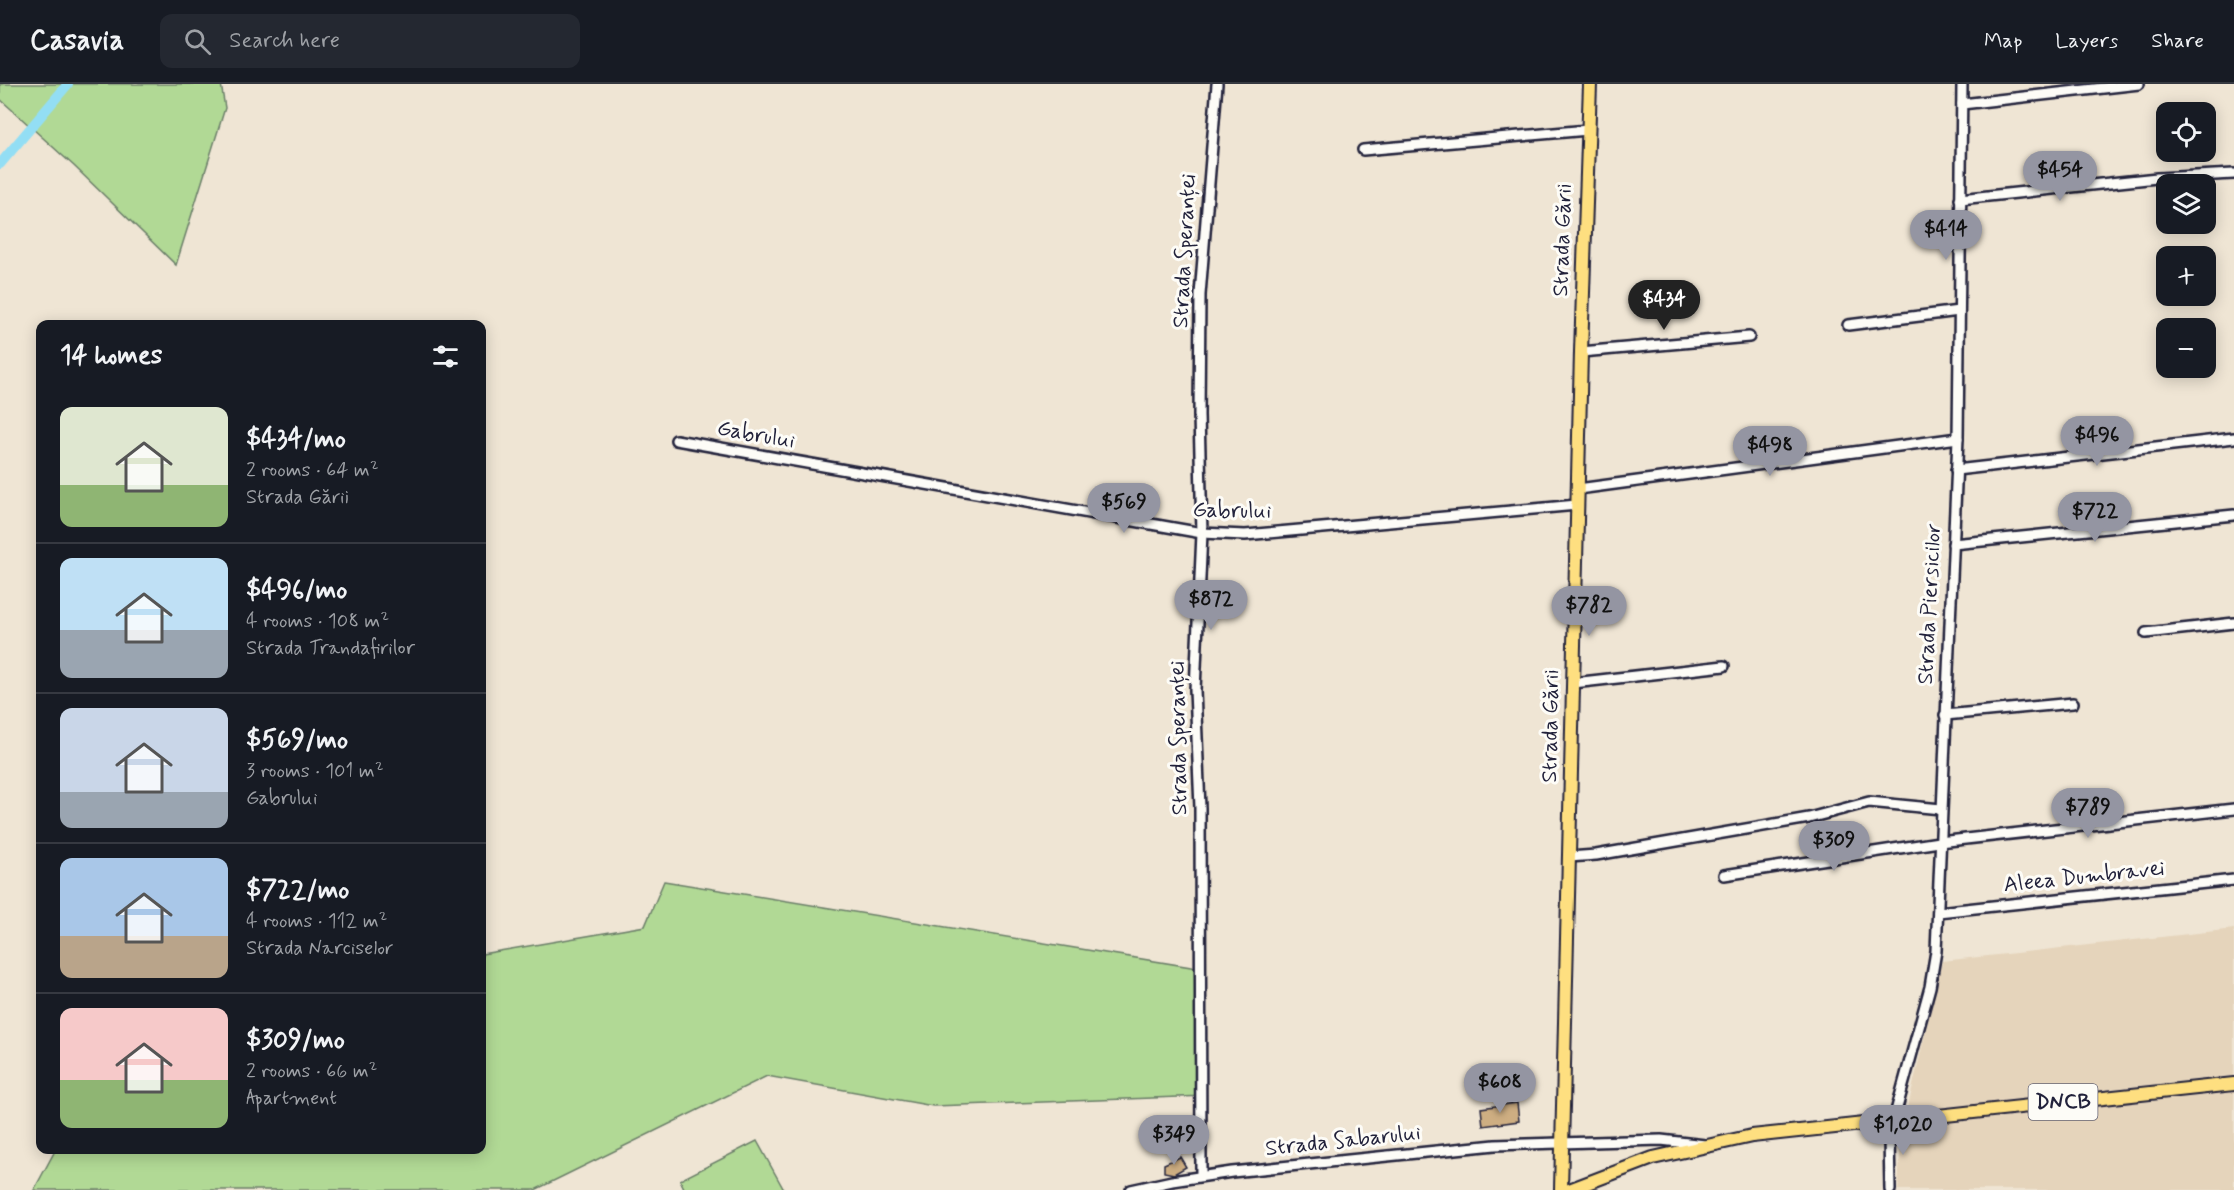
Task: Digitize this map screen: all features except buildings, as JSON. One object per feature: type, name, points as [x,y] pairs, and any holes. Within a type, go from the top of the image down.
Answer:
[{"type":"main road","name":"Strada Gării","points":[[1562,1190],[1577,505],[1590,84]]},
{"type":"main road","name":"DNCB","points":[[1569,1190],[1627,1167],[1705,1145],[1774,1133],[2234,1084]]},
{"type":"street","name":"Strada Speranței","points":[[1201,1176],[1200,808],[1195,690],[1202,533],[1199,415],[1200,295],[1217,84]]},
{"type":"street","name":"Strada Piersicilor","points":[[1890,1190],[1889,1137],[1930,987],[1938,912],[1958,438],[1962,84]]},
{"type":"street","points":[[1962,104],[2139,84]]},
{"type":"street","points":[[1363,150],[1588,130]]},
{"type":"street","points":[[1960,199],[2157,178],[2234,174]]},
{"type":"street","points":[[1848,325],[1959,311]]},
{"type":"street","points":[[1581,352],[1749,337]]},
{"type":"street","points":[[1578,489],[1958,438]]},
{"type":"street","points":[[1956,470],[2234,438]]},
{"type":"street","name":"Gabrului","points":[[676,440],[1202,533],[1245,535],[1577,505]]},
{"type":"street","points":[[1953,544],[2234,515]]},
{"type":"street","points":[[2146,633],[2234,623]]},
{"type":"street","points":[[1573,683],[1724,666]]},
{"type":"street","points":[[1945,715],[2073,703]]},
{"type":"street","points":[[1569,857],[1596,855],[1809,818],[1869,802],[1941,809]]},
{"type":"street","points":[[1724,875],[1940,842],[2234,809]]},
{"type":"street","name":"Aleea Dumbravei","points":[[1938,912],[2234,880]]},
{"type":"street","name":"Strada Sabarului","points":[[1131,1190],[1201,1176],[1307,1163],[1495,1145],[1661,1140],[1705,1145]]},
{"type":"shaded area","points":[[2234,929],[2234,1190],[1898,1190],[1901,1137],[1942,961]]},
{"type":"green space","points":[[0,84],[221,84],[225,108],[176,265],[74,166],[0,99]]},
{"type":"green space","points":[[664,881],[1203,969],[1206,1096],[933,1106],[767,1076],[535,1190],[34,1190],[53,1154],[486,1154],[486,953],[645,926]]},
{"type":"green space","points":[[757,1141],[784,1190],[685,1190],[680,1180]]},
{"type":"waterway","points":[[0,164],[68,84]]}]
